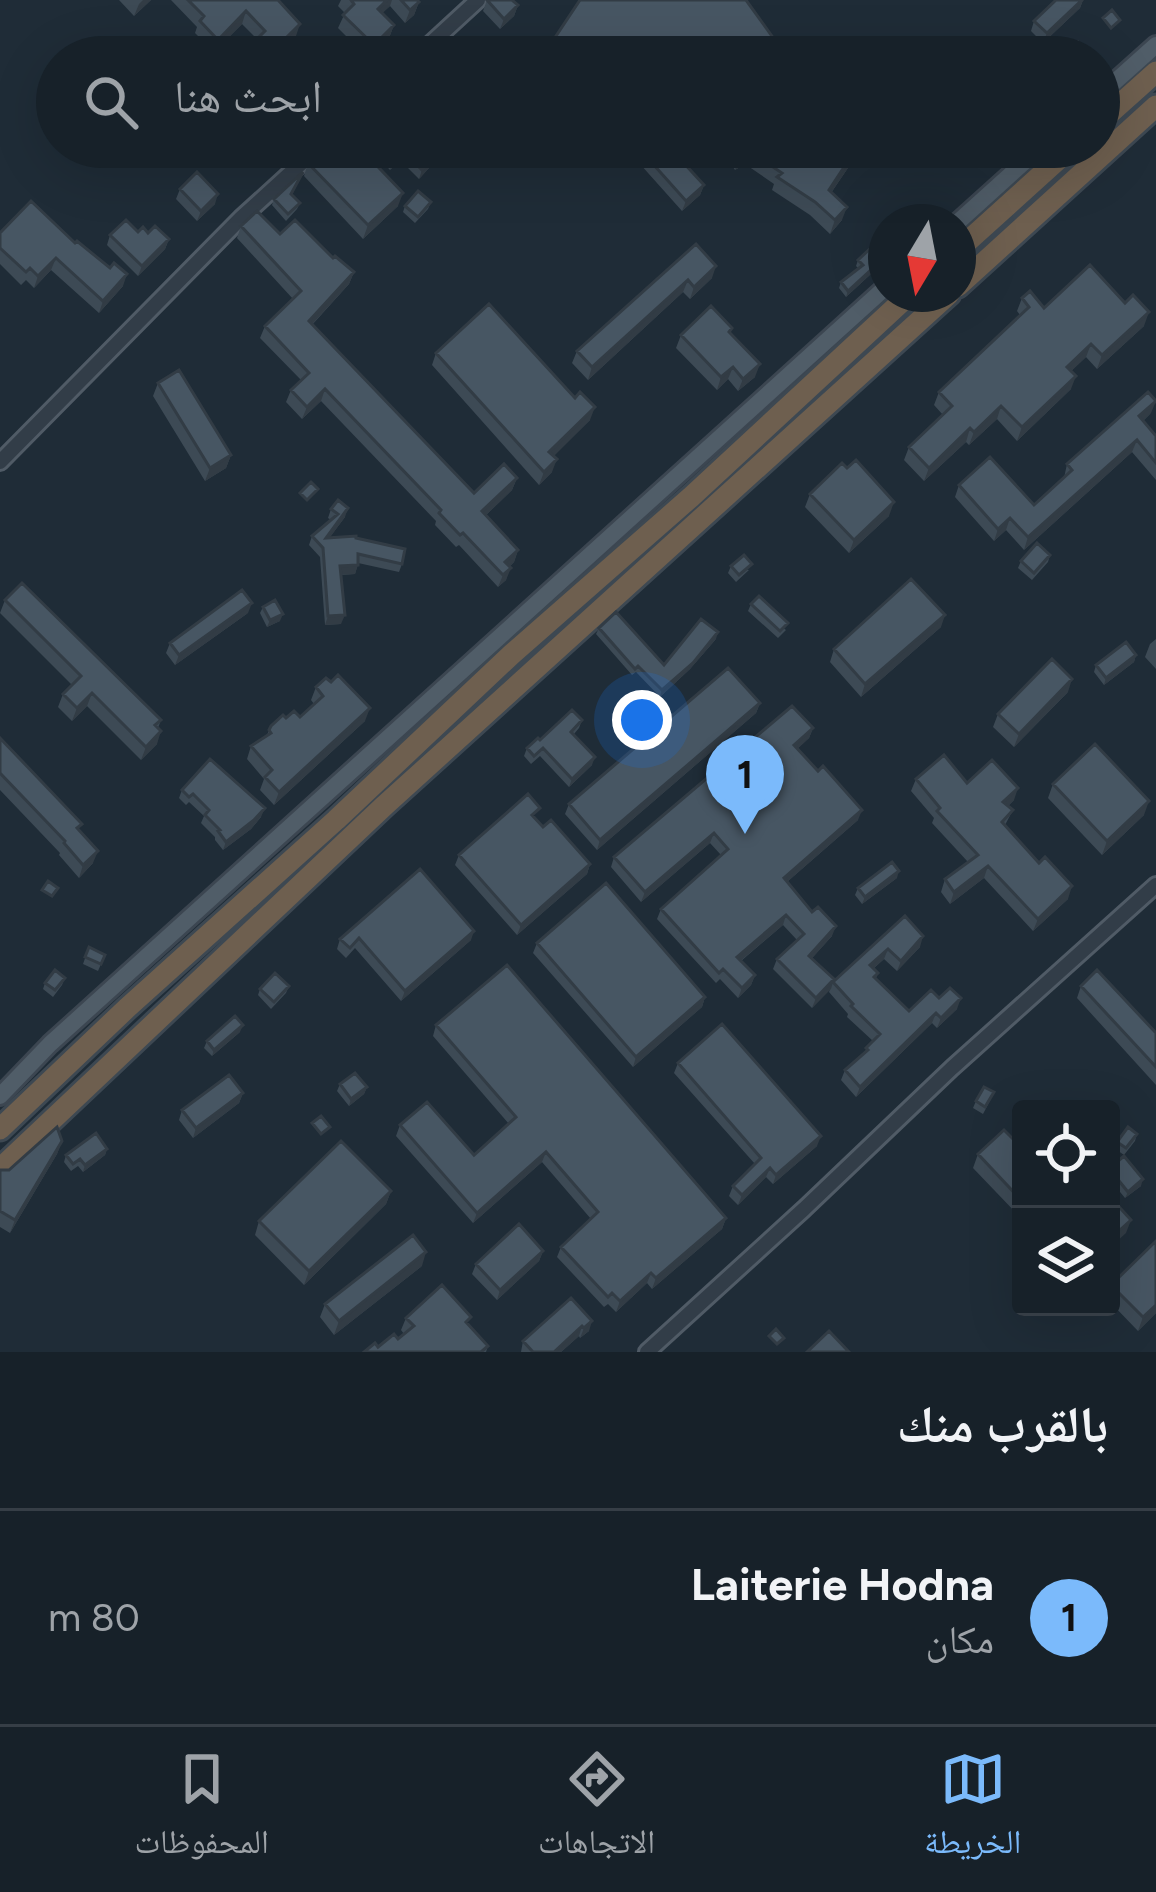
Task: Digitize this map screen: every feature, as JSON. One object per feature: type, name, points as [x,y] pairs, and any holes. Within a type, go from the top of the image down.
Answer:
[{"type":"highway","points":[[1120,104],[1156,72]]},
{"type":"highway","points":[[1120,139],[1156,106]]},
{"type":"highway","points":[[976,234],[1049,168]]},
{"type":"highway","points":[[976,270],[1088,168]]},
{"type":"highway","points":[[1010,203],[1028,222]]},
{"type":"highway","points":[[0,1130],[512,654],[890,312]]},
{"type":"highway","points":[[0,1168],[468,729],[930,312]]},
{"type":"main road","points":[[1120,77],[1156,45]]},
{"type":"main road","points":[[976,206],[1017,168]]},
{"type":"main road","points":[[0,1096],[50,1044],[868,303]]},
{"type":"street","points":[[439,36],[478,0]]},
{"type":"street","points":[[0,462],[296,168]]},
{"type":"street","points":[[647,1352],[1156,885]]},
{"type":"building","points":[[188,0],[278,0],[300,24],[288,36],[260,36],[265,31],[246,11],[222,36],[214,36],[200,21],[204,16]]},
{"type":"building","points":[[351,0],[387,0],[378,9],[394,25],[383,36],[365,36],[343,15],[354,4]]},
{"type":"building","points":[[401,0],[417,0],[419,2],[410,10]]},
{"type":"building","points":[[487,0],[512,0],[518,5],[504,19]]},
{"type":"building","points":[[580,0],[746,0],[772,36],[556,36]]},
{"type":"building","points":[[1056,0],[1082,0],[1047,33],[1034,21]]},
{"type":"building","points":[[1112,10],[1120,20],[1111,28],[1103,18]]},
{"type":"building","points":[[313,168],[379,168],[403,193],[368,225]]},
{"type":"building","points":[[657,168],[688,168],[704,185],[686,201]]},
{"type":"building","points":[[774,168],[843,168],[829,190],[847,207],[835,220],[777,177],[782,173]]},
{"type":"building","points":[[197,172],[218,194],[201,211],[180,189]]},
{"type":"building","points":[[303,172],[291,194],[300,203],[288,214],[274,199]]},
{"type":"building","points":[[418,191],[431,202],[418,217],[405,206]]},
{"type":"building","points":[[31,201],[75,243],[127,274],[103,301],[56,258],[38,276],[30,268],[26,272],[0,248],[0,233]]},
{"type":"building","points":[[257,211],[280,234],[295,220],[354,272],[309,321],[474,493],[504,464],[517,478],[482,511],[518,550],[505,562],[511,568],[503,575],[325,389],[307,407],[291,390],[309,373],[265,326],[301,291],[241,226]]},
{"type":"building","points":[[126,220],[138,232],[143,227],[148,233],[155,226],[169,239],[142,266],[110,235]]},
{"type":"building","points":[[696,244],[716,266],[694,287],[688,280],[592,367],[577,351]]},
{"type":"building","points":[[868,251],[868,273],[848,291],[841,282],[863,265],[858,260]]},
{"type":"building","points":[[1090,265],[1125,303],[1133,295],[1149,312],[1102,355],[1091,344],[1067,367],[1076,376],[1022,427],[1001,406],[929,468],[909,447],[952,406],[939,392],[1029,307],[1022,298],[1030,291],[1044,308]]},
{"type":"building","points":[[489,304],[575,398],[580,392],[595,407],[549,452],[557,459],[544,472],[436,353]]},
{"type":"building","points":[[711,306],[760,364],[743,379],[733,367],[721,377],[681,335]]},
{"type":"building","points":[[179,370],[231,455],[210,468],[158,383]]},
{"type":"building","points":[[1148,392],[1156,401],[1139,416],[1156,436],[1156,463],[1137,440],[1028,537],[1010,518],[998,529],[959,485],[990,457],[1034,505],[1072,470],[1067,464]]},
{"type":"building","points":[[856,460],[894,502],[854,540],[810,494],[842,463],[847,468]]},
{"type":"building","points":[[311,482],[318,489],[307,500],[300,493]]},
{"type":"building","points":[[338,500],[348,508],[326,538],[356,536],[405,549],[402,564],[358,554],[358,565],[340,566],[345,615],[328,616],[323,548],[312,536],[338,514],[331,509]]},
{"type":"building","points":[[1037,543],[1050,555],[1034,573],[1021,561]]},
{"type":"building","points":[[744,555],[752,564],[739,575],[731,566]]},
{"type":"building","points":[[911,579],[945,615],[865,684],[834,649]]},
{"type":"building","points":[[22,583],[161,720],[155,725],[161,731],[146,747],[92,693],[77,708],[63,694],[81,676],[5,600]]},
{"type":"building","points":[[242,590],[252,603],[179,655],[170,643]]},
{"type":"building","points":[[759,596],[788,623],[780,631],[751,604]]},
{"type":"building","points":[[275,600],[283,614],[270,620],[263,607]]},
{"type":"building","points":[[616,612],[664,665],[701,619],[718,632],[662,690],[638,666],[635,669],[599,628]]},
{"type":"building","points":[[1126,642],[1136,655],[1106,678],[1096,665]]},
{"type":"building","points":[[1052,659],[1072,679],[1019,734],[998,714]]},
{"type":"building","points":[[728,668],[760,703],[600,840],[569,804]]},
{"type":"building","points":[[338,675],[370,708],[279,792],[265,777],[272,770],[251,746],[271,733],[271,726],[283,715],[286,718],[294,711],[300,717],[323,696],[316,687]]},
{"type":"building","points":[[634,697],[641,705],[627,719],[620,711]]},
{"type":"building","points":[[792,706],[813,728],[794,745],[818,771],[823,766],[862,810],[784,878],[812,912],[818,907],[836,926],[809,956],[834,979],[816,998],[777,959],[804,934],[786,915],[737,957],[755,975],[742,988],[723,969],[719,973],[661,909],[728,849],[714,833],[645,892],[614,857]]},
{"type":"building","points":[[572,710],[582,720],[571,732],[595,757],[572,779],[543,748],[534,756],[527,748]]},
{"type":"building","points":[[0,738],[82,824],[77,828],[98,851],[83,865],[0,773]]},
{"type":"building","points":[[1095,744],[1149,801],[1107,841],[1053,784]]},
{"type":"building","points":[[944,755],[967,783],[992,760],[1018,788],[1003,802],[1013,810],[1002,822],[1039,863],[1045,857],[1072,886],[1038,919],[988,866],[954,892],[945,879],[978,855],[937,811],[940,808],[916,779]]},
{"type":"building","points":[[210,759],[265,808],[226,842],[205,815],[209,810],[182,790]]},
{"type":"building","points":[[528,794],[540,808],[532,815],[543,827],[551,820],[590,864],[521,925],[459,855]]},
{"type":"building","points":[[892,862],[899,871],[865,897],[858,888]]},
{"type":"building","points":[[420,869],[474,931],[405,991],[359,938],[350,948],[340,939]]},
{"type":"building","points":[[48,881],[58,888],[52,896],[42,890]]},
{"type":"building","points":[[606,883],[705,997],[636,1057],[537,943]]},
{"type":"building","points":[[905,916],[923,936],[901,961],[888,949],[870,965],[878,973],[874,977],[909,1011],[931,990],[939,998],[950,988],[961,998],[941,1018],[936,1013],[860,1087],[845,1070],[880,1034],[833,982]]},
{"type":"building","points":[[89,947],[105,955],[101,964],[85,957]]},
{"type":"building","points":[[507,965],[726,1218],[656,1278],[651,1273],[620,1301],[612,1293],[608,1297],[561,1247],[598,1212],[546,1152],[477,1213],[400,1125],[427,1102],[474,1155],[516,1117],[436,1025]]},
{"type":"building","points":[[55,970],[65,978],[55,990],[45,983]]},
{"type":"building","points":[[1097,970],[1156,1033],[1156,1067],[1081,986]]},
{"type":"building","points":[[275,973],[289,986],[274,1002],[260,989]]},
{"type":"building","points":[[235,1016],[243,1025],[214,1050],[207,1041]]},
{"type":"building","points":[[722,1024],[821,1136],[776,1175],[770,1168],[742,1195],[733,1186],[761,1158],[678,1063]]},
{"type":"building","points":[[355,1073],[367,1087],[351,1099],[340,1084]]},
{"type":"building","points":[[229,1075],[243,1093],[196,1128],[182,1110]]},
{"type":"building","points":[[984,1087],[994,1092],[985,1107],[976,1101]]},
{"type":"building","points":[[321,1116],[330,1127],[321,1134],[312,1123]]},
{"type":"building","points":[[57,1127],[62,1141],[15,1220],[0,1211],[0,1170],[9,1170]]},
{"type":"building","points":[[1128,1127],[1137,1134],[1126,1148],[1120,1138]]},
{"type":"building","points":[[1004,1130],[1012,1138],[1012,1190],[978,1154]]},
{"type":"building","points":[[96,1133],[107,1149],[85,1165],[80,1159],[73,1164],[66,1155]]},
{"type":"building","points":[[341,1141],[391,1191],[309,1271],[259,1221]]},
{"type":"building","points":[[1124,1156],[1143,1179],[1128,1192],[1120,1182]]},
{"type":"building","points":[[1120,1208],[1131,1220],[1120,1230]]},
{"type":"building","points":[[519,1224],[543,1251],[500,1290],[476,1264]]},
{"type":"building","points":[[413,1235],[426,1252],[339,1321],[325,1304]]},
{"type":"building","points":[[1156,1241],[1156,1305],[1143,1317],[1120,1294],[1120,1276]]},
{"type":"building","points":[[442,1285],[471,1317],[466,1322],[488,1346],[481,1352],[364,1352],[394,1334],[398,1339],[414,1326],[406,1318]]},
{"type":"building","points":[[571,1298],[592,1321],[554,1352],[533,1352],[523,1341]]},
{"type":"building","points":[[776,1329],[784,1338],[777,1344],[769,1336]]},
{"type":"building","points":[[829,1331],[849,1352],[807,1352]]},
{"type":"place","name":"Laiterie Hodna","points":[[745,834]]}]
